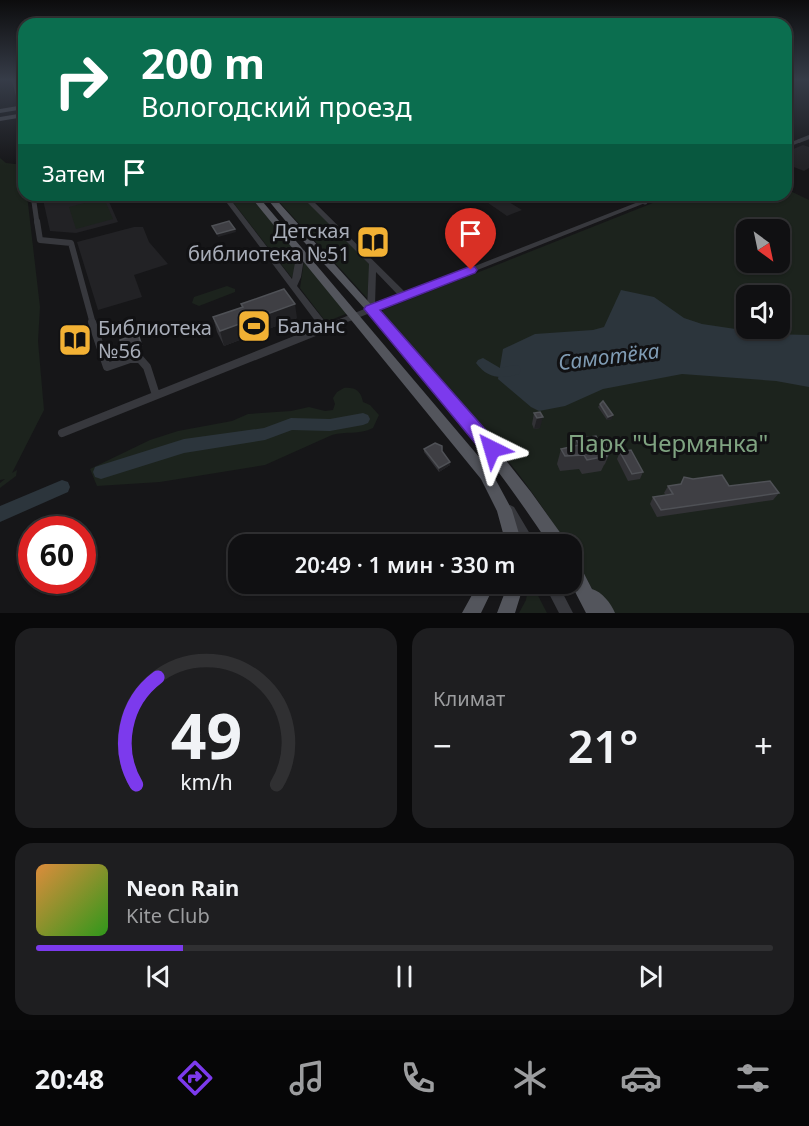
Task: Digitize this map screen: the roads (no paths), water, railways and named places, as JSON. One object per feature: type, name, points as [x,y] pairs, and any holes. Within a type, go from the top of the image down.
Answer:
[{"type":"main road","points":[[0,119],[18,117]]},
{"type":"main road","points":[[258,201],[486,476],[504,510],[511,534]]},
{"type":"main road","points":[[273,201],[371,309],[505,466],[551,534]]},
{"type":"main road","points":[[505,534],[507,521]]},
{"type":"main road","points":[[582,583],[606,613]]},
{"type":"main road","points":[[582,588],[595,613]]},
{"type":"main road","points":[[471,613],[481,594]]},
{"type":"main road","points":[[506,613],[513,594]]},
{"type":"street","points":[[792,144],[809,137]]},
{"type":"street","points":[[792,138],[809,144]]},
{"type":"street","points":[[34,201],[40,240],[71,243],[107,367],[130,358],[140,359],[147,367],[156,395]]},
{"type":"street","points":[[229,201],[325,328]]},
{"type":"street","points":[[309,201],[404,296]]},
{"type":"street","points":[[62,433],[354,315],[645,202]]},
{"type":"street","points":[[293,286],[297,277],[301,252]]},
{"type":"street","points":[[371,309],[373,264]]},
{"type":"street","points":[[486,476],[524,534]]},
{"type":"street","points":[[556,594],[566,613]]},
{"type":"water","points":[[621,290],[654,297],[684,318],[702,324],[736,329],[736,339],[790,339],[790,335],[809,335],[809,387],[776,381],[682,374],[603,389],[565,406],[539,411],[498,379],[503,349],[535,334],[593,330],[604,327]]},
{"type":"waterway","name":"Самотёка","points":[[483,363],[498,373],[514,370]]},
{"type":"waterway","name":"Самотёка","points":[[101,472],[184,446],[265,434],[291,424],[330,425],[363,419]]},
{"type":"waterway","name":"Самотёка","points":[[0,514],[62,487]]},
{"type":"place","name":"Детская библиотека №51","points":[[373,242]]},
{"type":"place","name":"Баланс","points":[[254,326]]},
{"type":"place","name":"Библиотека №56","points":[[75,340]]},
{"type":"park label","name":"Парк \"Чермянка\"","points":[[668,444]]}]
